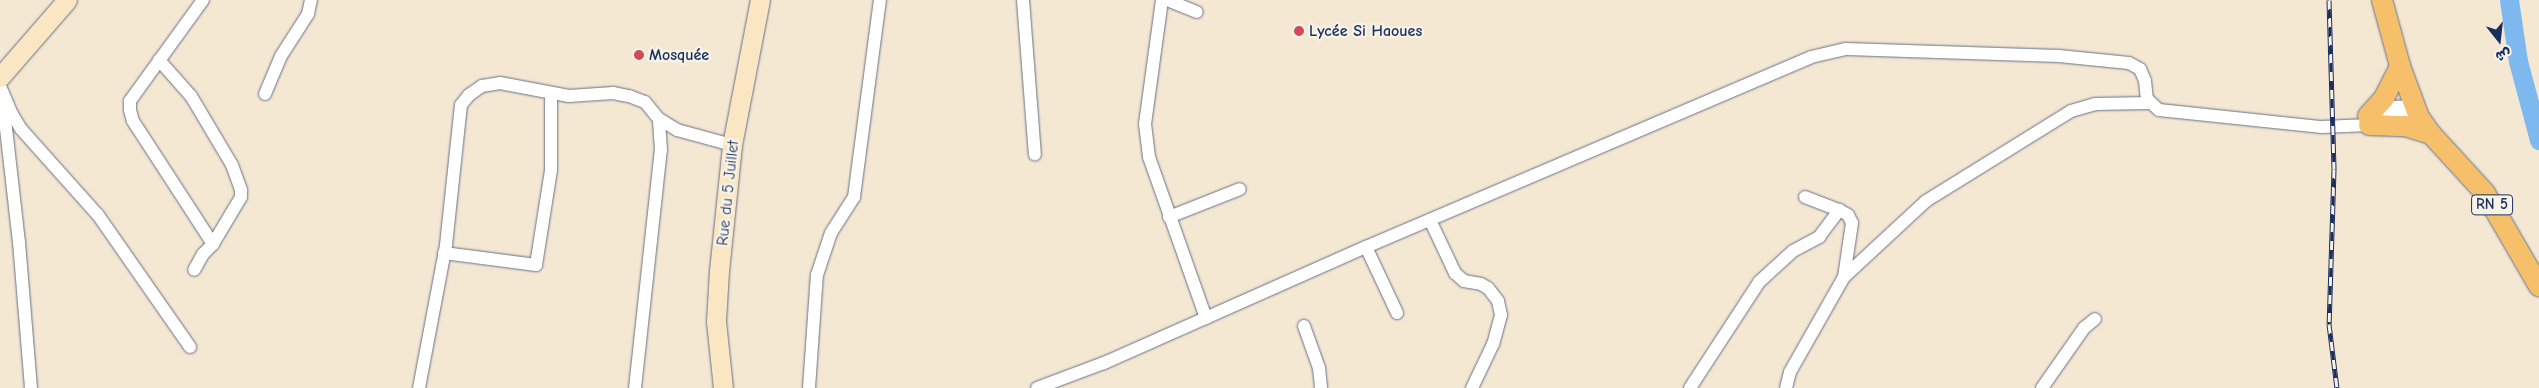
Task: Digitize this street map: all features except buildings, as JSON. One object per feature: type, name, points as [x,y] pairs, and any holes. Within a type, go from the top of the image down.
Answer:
[{"type":"main road","name":"RN 5","points":[[2382,0],[2400,66],[2414,106],[2431,134],[2484,193],[2539,286]]},
{"type":"main road","points":[[2400,66],[2384,98],[2369,120],[2404,126],[2431,134]]},
{"type":"street","points":[[31,388],[18,242],[0,85],[67,0]]},
{"type":"street","points":[[203,0],[130,101],[130,110],[133,121],[213,244]]},
{"type":"street","points":[[266,94],[281,56],[308,14],[311,0]]},
{"type":"street","name":"Rue du 5 Juillet","points":[[723,388],[716,321],[732,145],[760,0]]},
{"type":"street","points":[[809,388],[817,275],[831,233],[854,197],[880,0]]},
{"type":"street","points":[[1023,0],[1035,155]]},
{"type":"street","points":[[1162,0],[1145,124],[1149,157],[1206,318]]},
{"type":"street","points":[[1167,0],[1197,12]]},
{"type":"street","points":[[1037,388],[1104,363],[1366,247],[1811,57],[1846,49],[2059,56],[2129,63],[2135,65],[2143,74],[2145,93],[2150,103]]},
{"type":"street","points":[[159,60],[191,96],[232,165],[241,190],[241,197],[213,244],[203,254],[194,270]]},
{"type":"street","points":[[419,388],[444,253],[461,105],[469,95],[482,86],[500,83],[569,96],[613,93],[629,96],[644,102],[659,119],[671,124],[677,130],[732,145]]},
{"type":"street","points":[[0,85],[21,128],[98,215],[190,347]]},
{"type":"street","points":[[444,253],[536,265],[551,170],[551,94]]},
{"type":"street","points":[[1786,388],[1790,372],[1844,277],[1926,201],[2060,117],[2083,106],[2150,103],[2165,111],[2322,127],[2343,127],[2369,120],[2393,107],[2414,106]]},
{"type":"street","points":[[635,388],[661,150],[659,119]]},
{"type":"street","points":[[1169,217],[1240,189]]},
{"type":"street","points":[[1805,198],[1848,214],[1852,223],[1844,277]]},
{"type":"street","points":[[1690,388],[1759,282],[1793,250],[1819,237],[1839,210]]},
{"type":"street","points":[[1430,220],[1455,274],[1464,281],[1481,284],[1488,288],[1498,302],[1501,315],[1493,344],[1472,388]]},
{"type":"street","points":[[1366,247],[1397,313]]},
{"type":"street","points":[[2042,388],[2084,328],[2094,319]]},
{"type":"street","points":[[1304,326],[1319,368],[1321,388]]},
{"type":"waterway","points":[[2509,0],[2518,61],[2539,140]]},
{"type":"railway","points":[[2329,0],[2334,169],[2329,324],[2337,388]]},
{"type":"place","name":"Lycée Si Haoues","points":[[1299,31]]},
{"type":"place","name":"Mosquée","points":[[639,55]]}]
